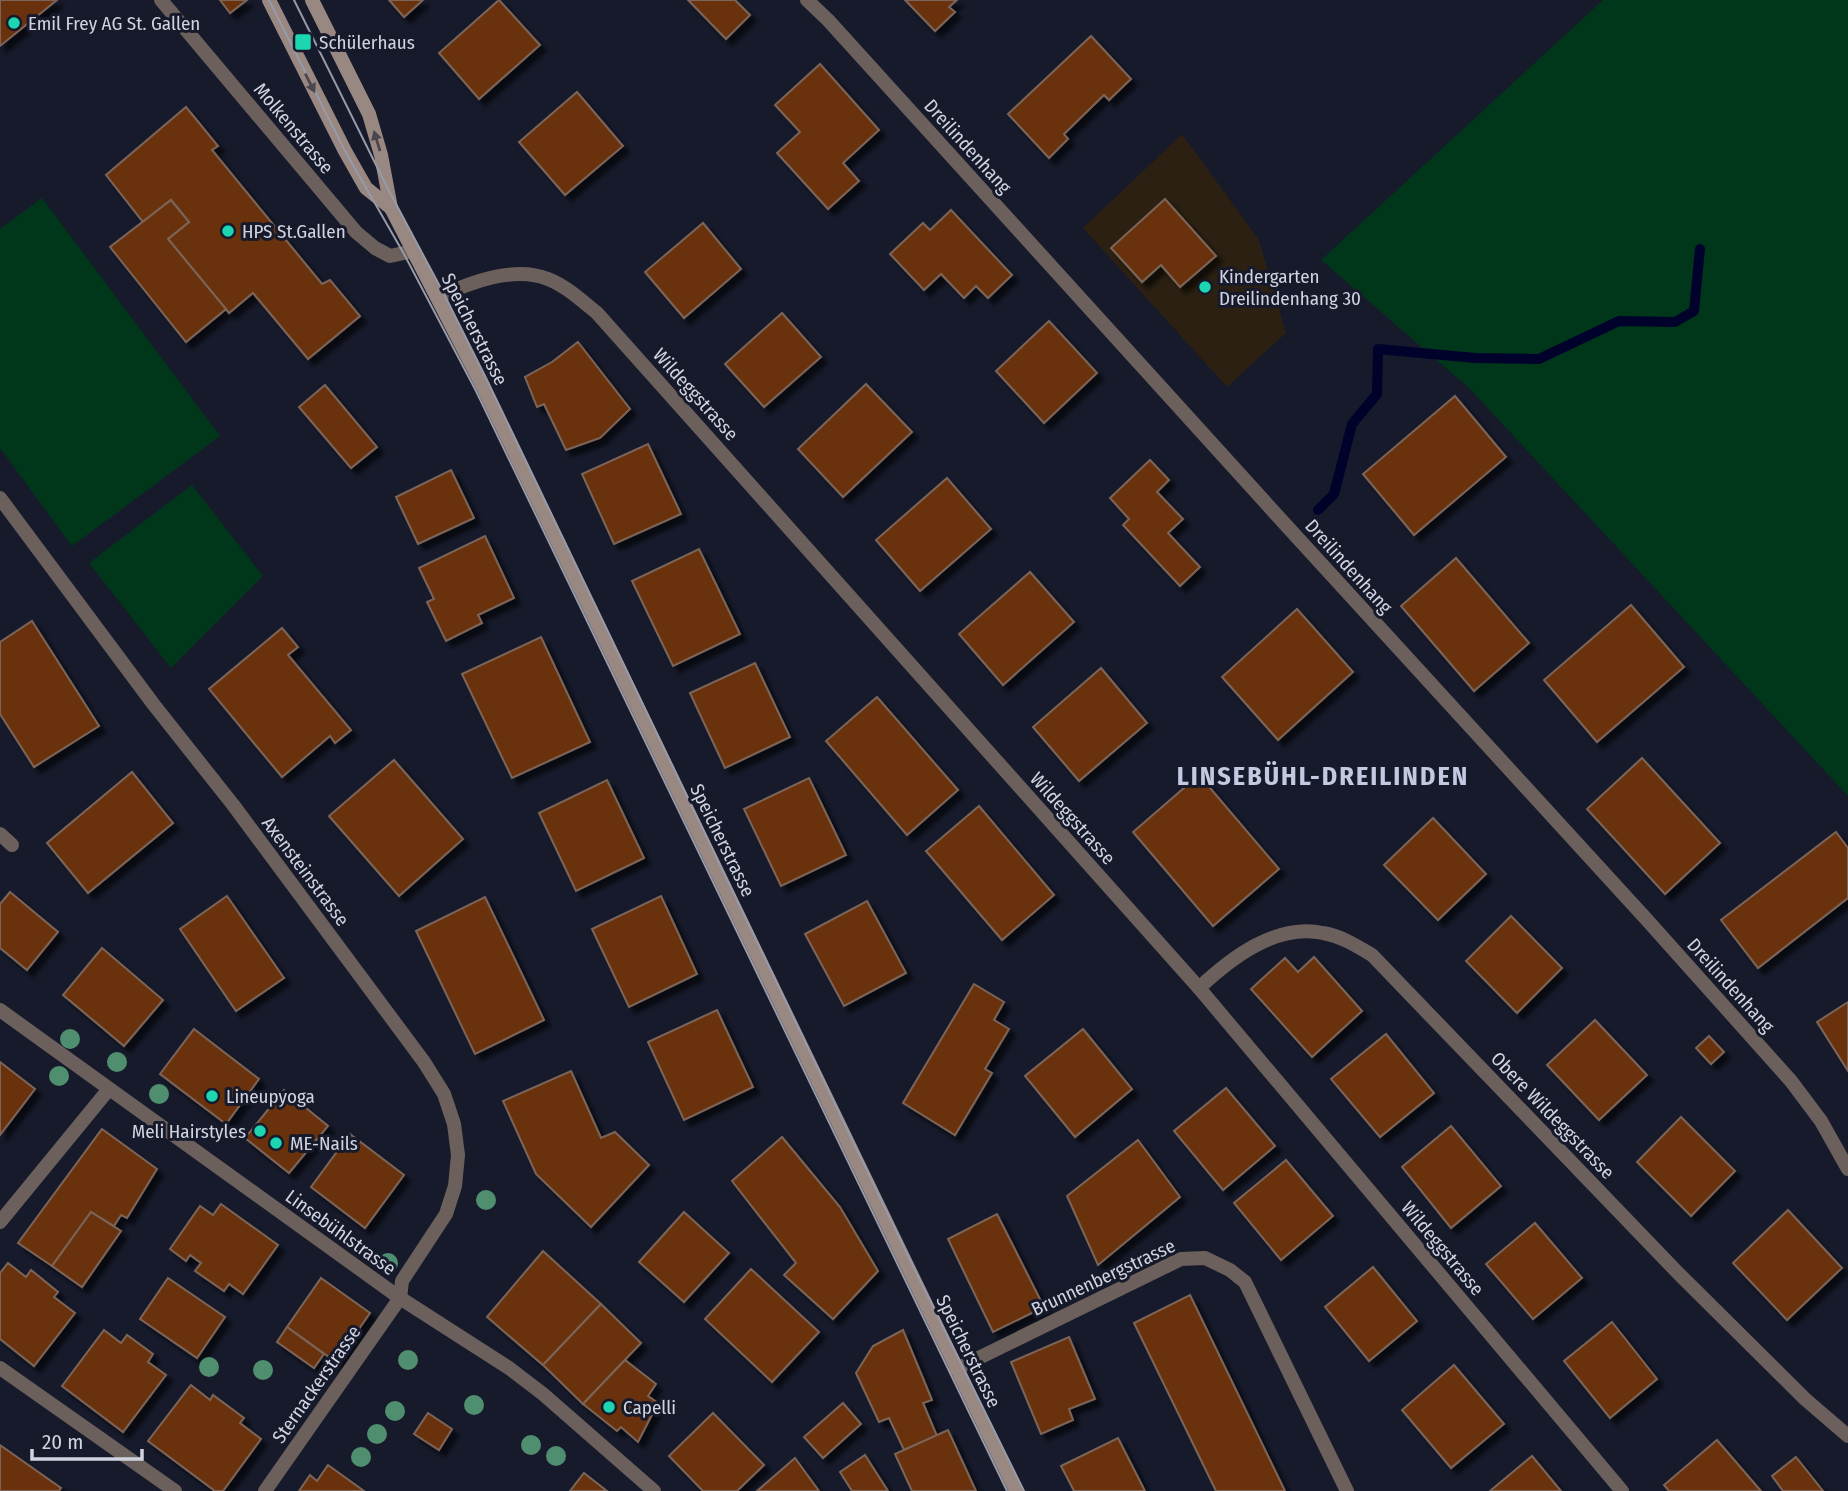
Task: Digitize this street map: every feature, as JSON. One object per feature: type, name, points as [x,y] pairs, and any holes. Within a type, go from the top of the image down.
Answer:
[{"type":"main road","name":"Speicherstrasse","points":[[269,0],[366,188],[391,208]]},
{"type":"main road","name":"Speicherstrasse","points":[[313,0],[369,114],[381,155],[391,208],[438,296],[519,461],[1016,1491]]},
{"type":"street","name":"Molkenstrasse","points":[[160,0],[356,232],[390,256],[413,251]]},
{"type":"street","name":"Dreilindenhang","points":[[807,0],[1774,1062],[1821,1121],[1848,1169]]},
{"type":"street","name":"Wildeggstrasse","points":[[438,296],[493,277],[526,274],[547,278],[571,292],[597,313],[1199,988],[1622,1491]]},
{"type":"street","name":"Axensteinstrasse","points":[[0,498],[367,984],[444,1094],[454,1124],[458,1155],[455,1185],[446,1214],[402,1281],[400,1298]]},
{"type":"street","points":[[0,834],[12,845]]},
{"type":"street","name":"Obere Wildeggstrasse","points":[[1199,988],[1236,957],[1262,942],[1291,932],[1322,933],[1350,942],[1372,955],[1679,1273],[1805,1399],[1848,1436]]},
{"type":"street","name":"Linsebühlstrasse","points":[[0,1010],[400,1298],[509,1368],[543,1394],[654,1491]]},
{"type":"street","points":[[0,1222],[109,1089]]},
{"type":"street","name":"Brunnenbergstrasse","points":[[956,1369],[1181,1259],[1205,1258],[1230,1270],[1245,1282],[1347,1491]]},
{"type":"street","name":"Sternackerstrasse","points":[[265,1491],[400,1298]]},
{"type":"street","points":[[0,1368],[175,1491]]},
{"type":"shaded area","name":"Kindergarten Dreilindenhang 30","points":[[1182,134],[1259,240],[1286,333],[1227,387],[1083,228]]},
{"type":"green space","points":[[1603,0],[1848,0],[1848,796],[1469,388],[1321,260]]},
{"type":"green space","points":[[42,198],[220,436],[72,546],[0,448],[0,229]]},
{"type":"green space","points":[[192,485],[263,576],[171,668],[89,563]]},
{"type":"building","name":"Emil Frey AG St. Gallen","points":[[0,0],[57,0],[0,46]]},
{"type":"building","points":[[220,0],[247,0],[230,13]]},
{"type":"building","points":[[389,0],[423,0],[404,17]]},
{"type":"building","points":[[499,0],[540,45],[479,99],[439,53]]},
{"type":"building","points":[[688,0],[735,0],[750,15],[726,39]]},
{"type":"building","points":[[905,0],[957,0],[949,7],[955,12],[935,31]]},
{"type":"building","points":[[1091,36],[1131,79],[1109,100],[1104,95],[1064,134],[1068,139],[1049,158],[1008,114]]},
{"type":"building","points":[[820,64],[879,130],[843,163],[859,181],[828,209],[777,153],[800,132],[775,105]]},
{"type":"building","points":[[577,92],[623,146],[565,195],[519,142]]},
{"type":"building","name":"HPS St.Gallen","points":[[186,107],[218,146],[212,150],[322,284],[330,280],[360,316],[308,359],[253,293],[229,313],[168,239],[189,222],[171,200],[143,222],[106,175]]},
{"type":"building","points":[[1165,199],[1216,256],[1180,287],[1161,265],[1142,282],[1111,248]]},
{"type":"building","points":[[171,200],[189,222],[168,239],[226,309],[186,342],[110,247]]},
{"type":"building","points":[[951,210],[1012,275],[988,298],[976,286],[964,298],[941,274],[924,290],[890,254],[923,223],[930,230]]},
{"type":"building","points":[[703,223],[741,269],[684,318],[645,272]]},
{"type":"building","points":[[782,313],[821,357],[764,407],[725,364]]},
{"type":"building","points":[[1049,321],[1097,373],[1044,423],[996,371]]},
{"type":"building","points":[[578,342],[630,409],[600,438],[566,450],[544,404],[537,407],[525,377],[552,362]]},
{"type":"building","points":[[866,384],[912,432],[843,497],[798,449]]},
{"type":"building","points":[[325,385],[377,447],[351,468],[299,407]]},
{"type":"building","points":[[1455,396],[1506,457],[1414,535],[1363,474]]},
{"type":"building","points":[[648,444],[681,514],[614,544],[582,474]]},
{"type":"building","points":[[1150,460],[1169,480],[1157,492],[1183,519],[1168,533],[1200,567],[1180,586],[1123,525],[1129,519],[1110,498]]},
{"type":"building","points":[[451,470],[474,518],[418,544],[396,497]]},
{"type":"building","points":[[947,478],[991,529],[920,591],[876,540]]},
{"type":"building","points":[[485,536],[514,598],[478,615],[482,623],[446,641],[427,602],[434,599],[419,568]]},
{"type":"building","points":[[699,549],[740,634],[673,666],[632,581]]},
{"type":"building","points":[[1456,558],[1529,643],[1474,691],[1401,606]]},
{"type":"building","points":[[1030,572],[1074,622],[1003,685],[959,634]]},
{"type":"building","points":[[1631,605],[1684,667],[1597,742],[1544,680]]},
{"type":"building","points":[[1297,609],[1353,672],[1278,740],[1222,677]]},
{"type":"building","points":[[32,621],[99,726],[34,767],[0,714],[0,642]]},
{"type":"building","points":[[282,628],[298,647],[288,655],[351,730],[335,743],[330,736],[282,777],[209,689]]},
{"type":"building","points":[[541,637],[590,742],[512,778],[462,674]]},
{"type":"building","points":[[755,663],[790,737],[725,768],[690,693]]},
{"type":"building","points":[[1101,668],[1147,723],[1079,781],[1033,727]]},
{"type":"building","points":[[877,697],[958,790],[907,835],[826,741]]},
{"type":"building","points":[[1642,758],[1720,843],[1665,894],[1587,809]]},
{"type":"building","points":[[394,760],[463,839],[399,896],[329,816]]},
{"type":"building","points":[[132,772],[173,823],[88,893],[47,843]]},
{"type":"building","points":[[1199,775],[1279,869],[1213,926],[1133,832]]},
{"type":"building","points":[[809,778],[846,855],[781,886],[744,809]]},
{"type":"building","points":[[607,780],[644,858],[576,891],[539,813]]},
{"type":"building","points":[[979,806],[1054,895],[1002,940],[926,851]]},
{"type":"building","points":[[1433,818],[1486,874],[1438,920],[1384,865]]},
{"type":"building","points":[[1836,832],[1848,848],[1848,898],[1758,968],[1721,920]]},
{"type":"building","points":[[10,892],[58,932],[27,970],[0,948],[0,904]]},
{"type":"building","points":[[227,896],[284,978],[236,1011],[180,929]]},
{"type":"building","points":[[661,896],[697,974],[629,1007],[592,929]]},
{"type":"building","points":[[485,897],[544,1020],[475,1054],[416,931]]},
{"type":"building","points":[[867,901],[906,973],[844,1006],[805,934]]},
{"type":"building","points":[[1511,916],[1562,968],[1517,1013],[1466,961]]},
{"type":"building","points":[[102,948],[163,1000],[124,1046],[63,995]]},
{"type":"building","points":[[1314,957],[1362,1011],[1312,1057],[1251,989],[1285,958],[1298,972]]},
{"type":"building","points":[[974,984],[1004,1002],[994,1020],[1009,1029],[985,1069],[992,1073],[955,1135],[903,1103]]},
{"type":"building","points":[[1848,1002],[1848,1071],[1817,1022]]},
{"type":"building","points":[[717,1010],[753,1087],[684,1120],[648,1042]]},
{"type":"building","points":[[1595,1020],[1647,1075],[1599,1120],[1547,1065]]},
{"type":"building","points":[[194,1029],[259,1079],[226,1124],[160,1074]]},
{"type":"building","points":[[1083,1029],[1132,1089],[1075,1137],[1025,1076]]},
{"type":"building","points":[[1386,1034],[1434,1093],[1380,1137],[1331,1079]]},
{"type":"building","points":[[1709,1036],[1724,1052],[1711,1064],[1696,1048]]},
{"type":"building","points":[[0,1062],[35,1089],[0,1135]]},
{"type":"building","points":[[571,1071],[601,1138],[615,1132],[649,1165],[591,1227],[536,1174],[503,1101]]},
{"type":"building","points":[[1226,1088],[1275,1146],[1223,1190],[1174,1131]]},
{"type":"building","points":[[284,1090],[328,1126],[289,1173],[245,1138]]},
{"type":"building","points":[[1681,1117],[1735,1171],[1691,1216],[1637,1162]]},
{"type":"building","points":[[1451,1126],[1501,1186],[1451,1228],[1402,1167]]},
{"type":"building","points":[[102,1129],[157,1169],[127,1218],[121,1215],[114,1226],[91,1212],[52,1266],[18,1243]]},
{"type":"building","points":[[350,1134],[404,1175],[365,1228],[311,1187]]},
{"type":"building","points":[[782,1137],[840,1207],[878,1271],[833,1319],[784,1275],[796,1263],[732,1181]]},
{"type":"building","points":[[1138,1140],[1180,1197],[1098,1265],[1067,1196]]},
{"type":"building","points":[[1286,1160],[1333,1216],[1281,1260],[1234,1203]]},
{"type":"building","points":[[221,1204],[278,1245],[243,1294],[229,1284],[224,1291],[195,1271],[201,1263],[190,1255],[186,1261],[170,1249],[200,1206],[213,1215]]},
{"type":"building","points":[[1788,1210],[1842,1268],[1787,1320],[1733,1263]]},
{"type":"building","points":[[91,1212],[121,1231],[82,1287],[52,1266]]},
{"type":"building","points":[[684,1212],[729,1253],[684,1302],[639,1262]]},
{"type":"building","points":[[997,1214],[1044,1307],[993,1332],[948,1239]]},
{"type":"building","points":[[1535,1223],[1582,1278],[1533,1319],[1486,1264]]},
{"type":"building","points":[[543,1251],[601,1304],[543,1365],[487,1317]]},
{"type":"building","points":[[8,1263],[26,1277],[31,1270],[58,1292],[54,1297],[75,1313],[34,1366],[0,1339],[0,1273]]},
{"type":"building","points":[[1373,1267],[1417,1321],[1369,1361],[1325,1307]]},
{"type":"building","points":[[751,1269],[819,1332],[772,1382],[705,1319]]},
{"type":"building","points":[[168,1278],[225,1317],[197,1358],[140,1319]]},
{"type":"building","points":[[321,1278],[370,1313],[336,1362],[287,1327]]},
{"type":"building","points":[[1190,1295],[1285,1491],[1216,1491],[1134,1323]]},
{"type":"building","points":[[601,1304],[641,1343],[583,1404],[543,1365]]},
{"type":"building","points":[[1612,1322],[1657,1379],[1610,1418],[1564,1361]]},
{"type":"building","points":[[287,1327],[324,1354],[314,1368],[277,1342]]},
{"type":"building","points":[[104,1330],[121,1343],[127,1335],[153,1354],[148,1362],[166,1375],[123,1432],[62,1386]]},
{"type":"building","points":[[903,1330],[932,1400],[923,1403],[937,1436],[904,1450],[889,1418],[879,1422],[856,1373],[873,1346]]},
{"type":"building","points":[[1069,1337],[1095,1399],[1069,1409],[1073,1420],[1041,1434],[1011,1362]]},
{"type":"building","points":[[625,1360],[656,1384],[648,1396],[658,1403],[638,1442],[621,1427],[617,1431],[583,1404]]},
{"type":"building","points":[[1454,1365],[1504,1424],[1451,1468],[1402,1410]]},
{"type":"building","points":[[191,1385],[210,1400],[213,1395],[244,1418],[240,1423],[261,1439],[223,1491],[215,1491],[148,1441]]},
{"type":"building","points":[[843,1403],[861,1424],[823,1458],[804,1437]]},
{"type":"building","points":[[428,1413],[452,1429],[439,1450],[414,1434]]},
{"type":"building","points":[[713,1413],[764,1465],[737,1491],[703,1491],[669,1456]]},
{"type":"building","points":[[948,1430],[976,1491],[912,1491],[895,1454]]},
{"type":"building","points":[[1118,1438],[1145,1491],[1074,1491],[1061,1466]]},
{"type":"building","points":[[1717,1440],[1761,1491],[1669,1491],[1664,1485]]},
{"type":"building","points":[[0,1445],[61,1488],[59,1491],[0,1491]]},
{"type":"building","points":[[865,1455],[888,1491],[852,1491],[840,1472]]},
{"type":"building","points":[[1532,1456],[1561,1491],[1490,1491]]},
{"type":"building","points":[[1796,1457],[1823,1491],[1783,1491],[1772,1476]]},
{"type":"building","points":[[795,1458],[819,1491],[757,1491]]},
{"type":"building","points":[[328,1465],[364,1491],[299,1491],[310,1475],[317,1481]]},
{"type":"building","points":[[584,1473],[607,1491],[570,1491]]},
{"type":"waterway","points":[[1318,510],[1334,494],[1352,424],[1377,394],[1378,349],[1475,358],[1539,359],[1619,321],[1675,322],[1694,311],[1700,249]]},
{"type":"tram line","points":[[269,0],[345,151],[404,254],[476,391],[1007,1491]]},
{"type":"tram line","points":[[294,0],[487,380],[1024,1491]]},
{"type":"place","name":"Emil Frey AG St. Gallen","points":[[14,23]]},
{"type":"place","name":"Schülerhaus","points":[[303,42]]},
{"type":"place","name":"HPS St.Gallen","points":[[228,231]]},
{"type":"place","name":"Kindergarten Dreilindenhang 30","points":[[1205,287]]},
{"type":"place","name":"Lineupyoga","points":[[212,1096]]},
{"type":"place","name":"Meli Hairstyles","points":[[260,1131]]},
{"type":"place","name":"ME-Nails","points":[[276,1143]]},
{"type":"place","name":"Capelli","points":[[609,1407]]},
{"type":"district","name":"LINSEBÜHL-DREILINDEN","points":[[1323,776]]}]
